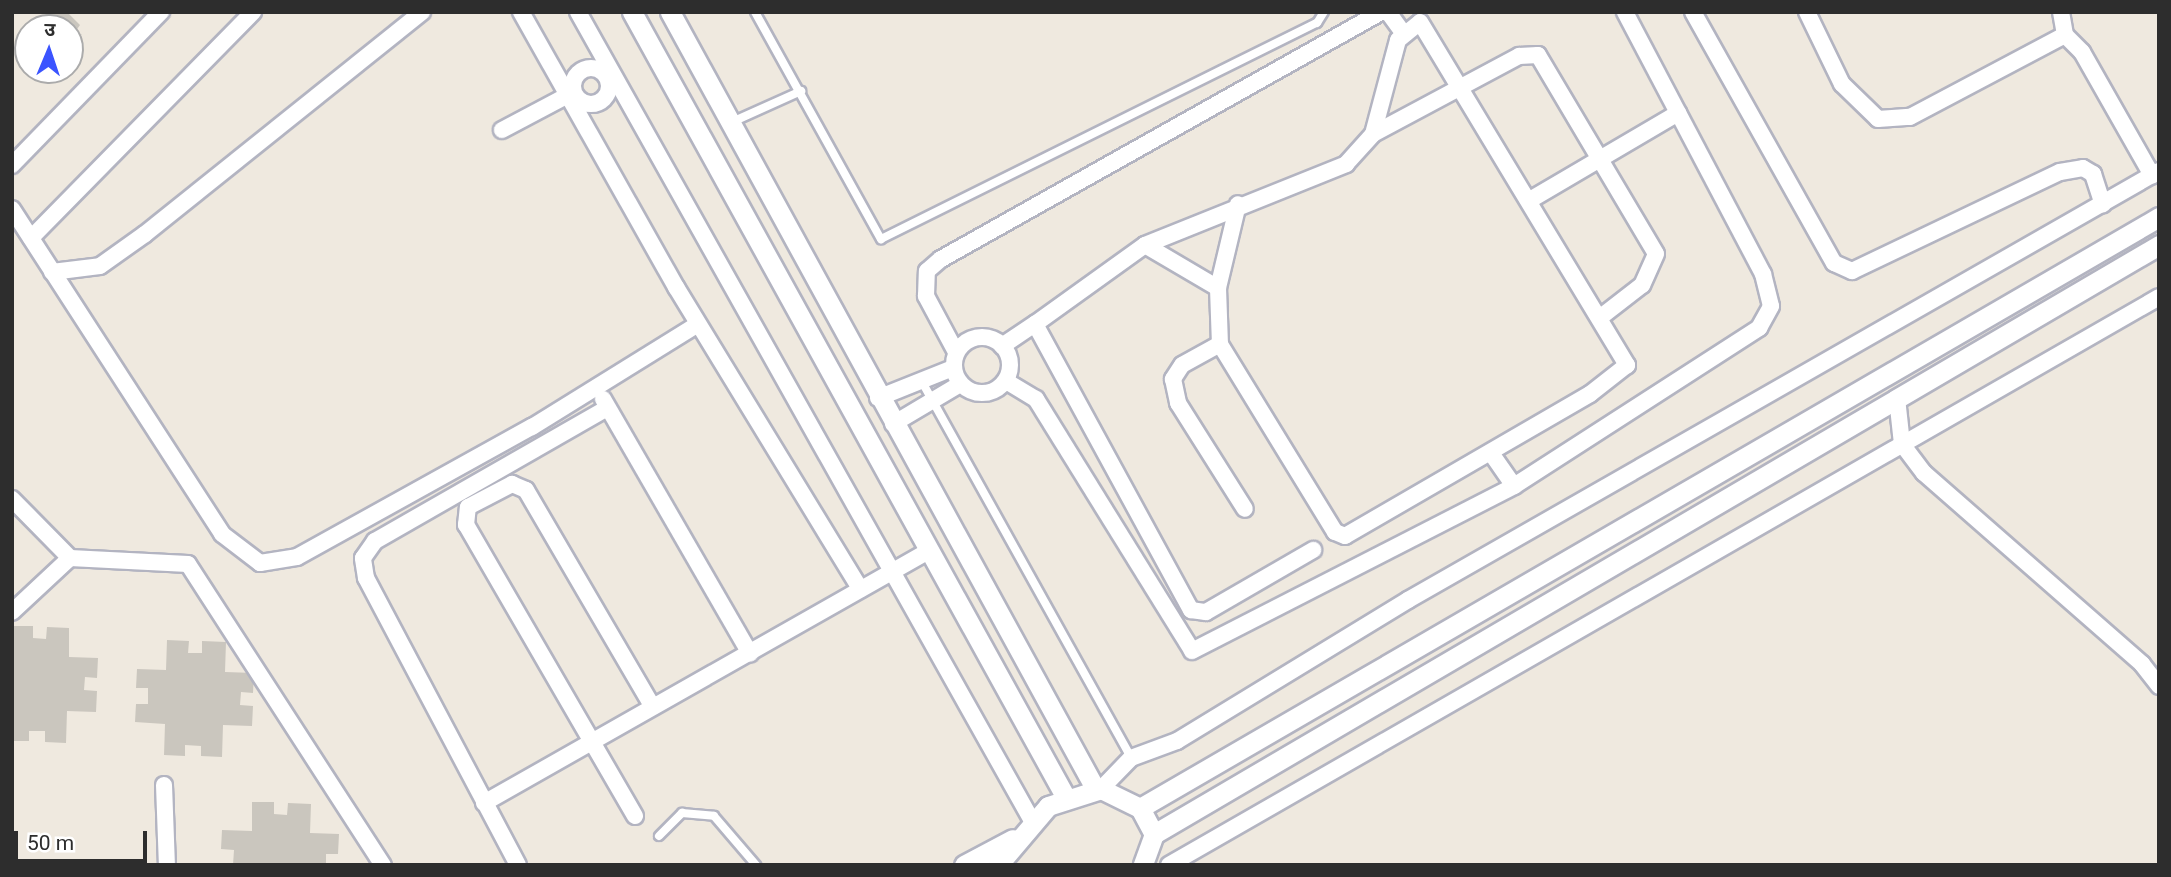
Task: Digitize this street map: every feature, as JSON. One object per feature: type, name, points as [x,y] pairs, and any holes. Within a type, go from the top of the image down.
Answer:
[{"type":"street","points":[[12,165],[160,12]]},
{"type":"street","points":[[31,239],[253,12]]},
{"type":"street","points":[[52,272],[100,266],[134,242],[422,12]]},
{"type":"street","points":[[521,12],[698,324],[860,589]]},
{"type":"street","points":[[578,12],[1031,819]]},
{"type":"street","points":[[632,12],[1066,798]]},
{"type":"street","points":[[670,12],[878,398],[1098,790],[1140,808],[1154,834]]},
{"type":"street","points":[[960,384],[955,360],[926,296],[928,271],[941,259],[1381,12]]},
{"type":"street","points":[[1388,12],[1404,34]]},
{"type":"street","points":[[1006,381],[1036,399],[1192,651],[1514,486],[1768,318],[1763,274],[1625,12]]},
{"type":"street","points":[[1693,12],[1834,263],[1852,271],[2060,172],[2083,169],[2093,174],[2103,204]]},
{"type":"street","points":[[1807,12],[1842,84],[1878,119],[1910,117],[2065,35]]},
{"type":"street","points":[[998,865],[1016,836],[1031,819],[1066,798],[1098,790],[1131,758],[1177,741],[1408,600],[2155,173],[2082,52],[2065,35],[2061,12]]},
{"type":"street","points":[[1238,204],[1218,288],[1220,344],[1339,536],[1491,453],[1623,374],[1626,360],[1602,316],[1423,23],[1404,34],[1384,72],[1373,134]]},
{"type":"street","points":[[1002,346],[1145,244],[1238,204],[1346,164],[1373,134],[1532,52],[1603,156],[1656,254],[1642,285],[1602,316]]},
{"type":"street","points":[[502,130],[568,95],[573,80],[595,69],[613,76]]},
{"type":"street","points":[[568,95],[590,103],[610,91],[613,76]]},
{"type":"street","points":[[685,108],[715,96]]},
{"type":"street","points":[[1530,200],[1678,113]]},
{"type":"street","points":[[12,209],[222,534],[260,563],[297,557],[597,387],[698,324]]},
{"type":"street","points":[[1140,808],[2159,217]]},
{"type":"street","points":[[1145,244],[1218,288]]},
{"type":"street","points":[[1143,865],[1154,834],[2159,245]]},
{"type":"street","points":[[1170,865],[2159,296]]},
{"type":"street","points":[[1035,324],[1191,610],[1206,612],[1313,550]]},
{"type":"street","points":[[878,398],[921,380],[955,360],[978,337],[1002,346],[1010,362],[1006,381],[984,394],[960,384]]},
{"type":"street","points":[[1220,344],[1182,365],[1175,389],[1245,509]]},
{"type":"street","points":[[893,424],[960,384]]},
{"type":"street","points":[[597,387],[750,654]]},
{"type":"street","points":[[1897,398],[1902,444],[1924,473],[2142,664],[2159,686]]},
{"type":"street","points":[[518,865],[366,578],[363,558],[375,541],[607,408]]},
{"type":"street","points":[[1491,453],[1514,486]]},
{"type":"street","points":[[635,816],[466,525],[468,508],[512,484],[526,491],[653,706]]},
{"type":"street","points":[[12,499],[70,558],[188,564],[383,865]]},
{"type":"street","points":[[484,803],[590,740],[750,654],[930,550]]},
{"type":"street","points":[[12,612],[70,558]]},
{"type":"street","points":[[164,785],[167,865]]},
{"type":"street","points":[[964,865],[1016,836]]},
{"type":"lane","points":[[755,12],[881,239],[1317,23],[1324,12]]},
{"type":"lane","points":[[730,123],[801,91]]},
{"type":"lane","points":[[921,380],[1131,758]]},
{"type":"lane","points":[[659,836],[682,813],[714,816],[756,865]]},
{"type":"building","points":[[43,12],[69,14],[45,14]]},
{"type":"building","points":[[12,626],[33,626],[33,638],[46,639],[47,627],[69,628],[69,657],[98,658],[97,678],[85,677],[84,690],[97,691],[96,712],[67,711],[66,743],[45,742],[45,731],[29,731],[29,741],[12,741]]},
{"type":"building","points":[[167,640],[189,641],[188,653],[202,653],[202,641],[226,642],[225,672],[254,673],[253,693],[241,692],[240,705],[253,706],[252,726],[223,725],[222,757],[201,756],[201,746],[185,745],[185,756],[164,755],[165,724],[135,722],[136,704],[148,704],[148,688],[136,688],[137,669],[166,670]]},
{"type":"building","points":[[252,802],[274,802],[274,814],[287,815],[288,803],[311,804],[310,833],[339,834],[338,854],[326,854],[326,865],[233,865],[234,850],[221,849],[222,830],[252,831]]}]
